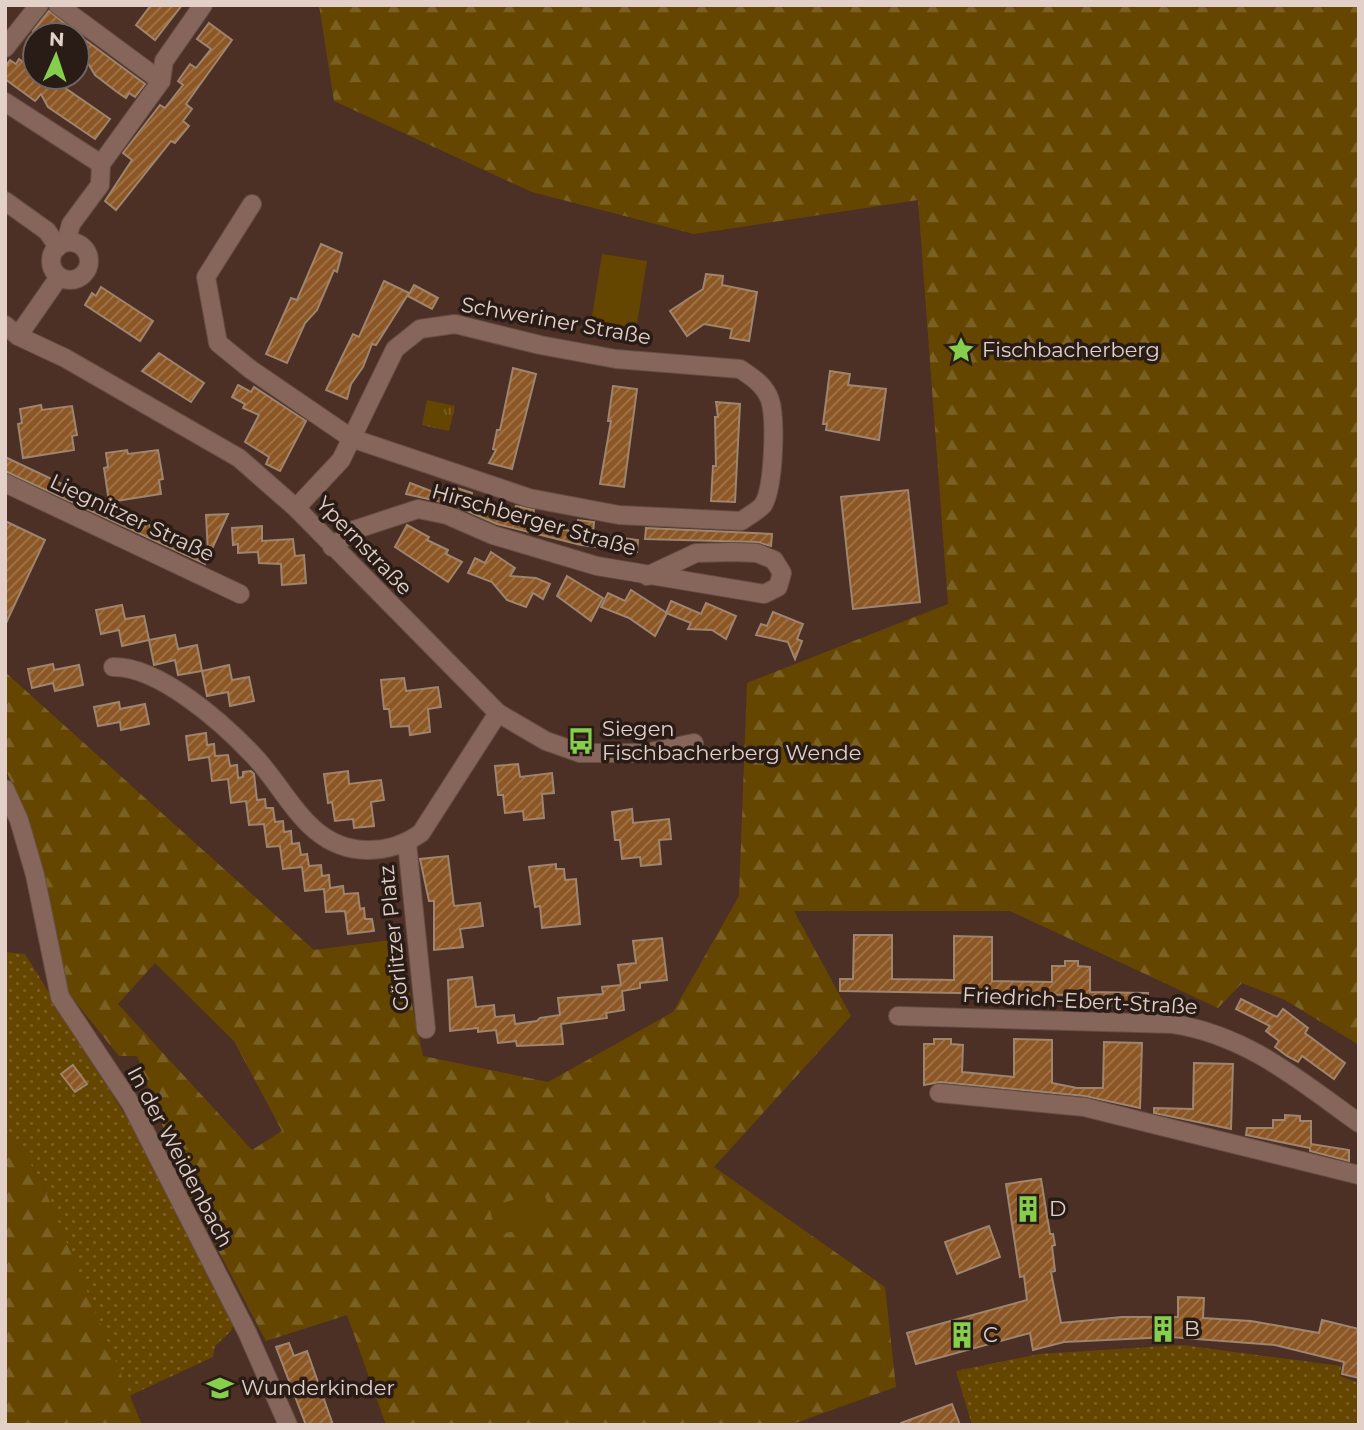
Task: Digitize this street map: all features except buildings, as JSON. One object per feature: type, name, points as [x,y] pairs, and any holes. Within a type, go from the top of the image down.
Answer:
[{"type":"street","points":[[5,48],[38,5]]},
{"type":"street","points":[[58,5],[161,81]]},
{"type":"street","points":[[5,201],[62,245],[82,245],[90,257],[88,270],[78,279],[68,281],[59,277],[51,267],[52,255],[62,245],[71,224],[100,185],[101,164],[161,81],[164,61],[203,5]]},
{"type":"street","points":[[5,102],[101,164]]},
{"type":"street","points":[[252,204],[206,277],[218,343],[250,369],[351,438]]},
{"type":"street","points":[[11,331],[59,277]]},
{"type":"street","name":"Schweriner Straße","points":[[296,509],[341,460],[351,438],[395,349],[420,329],[455,324],[540,345],[616,359],[740,369],[756,379],[769,398],[773,417],[771,474],[763,505],[741,522],[619,515],[529,498],[351,438]]},
{"type":"street","name":"Ypernstraße","points":[[11,331],[65,358],[239,458],[296,509],[498,713],[547,741],[580,753],[645,753],[694,743]]},
{"type":"street","name":"Liegnitzer Straße","points":[[5,484],[240,594]]},
{"type":"street","name":"Hirschberger Straße","points":[[332,547],[354,530],[418,509],[447,515],[493,535],[597,566],[647,576],[764,594],[778,587],[782,573],[774,560],[757,553],[734,552],[696,553],[647,576]]},
{"type":"street","points":[[113,667],[129,667],[163,683],[201,708],[254,756],[306,824],[328,842],[352,850],[383,850],[407,843],[421,832],[445,799],[498,713]]},
{"type":"street","name":"In der Weidenbach","points":[[5,789],[19,820],[35,875],[60,997],[131,1104],[247,1332],[288,1425]]},
{"type":"street","name":"Görlitzer Platz","points":[[407,843],[426,1029]]},
{"type":"street","name":"Friedrich-Ebert-Straße","points":[[898,1016],[1173,1024],[1201,1028],[1238,1042],[1275,1062],[1359,1124]]},
{"type":"street","points":[[939,1093],[1084,1107],[1359,1175]]},
{"type":"green space","points":[[319,5],[1359,5],[1359,1045],[1285,1000],[1242,983],[1218,1008],[1010,911],[794,911],[851,1016],[714,1167],[885,1287],[896,1387],[790,1425],[386,1425],[347,1315],[266,1341],[185,1187],[137,1056],[119,1056],[65,989],[20,800],[5,769],[5,672],[314,950],[398,939],[423,1056],[548,1082],[673,1012],[739,896],[747,683],[948,604],[918,200],[694,234],[532,192],[334,101]],"holes":[[[155,963],[234,1041],[282,1131],[252,1150],[118,1004]]]},
{"type":"green space","points":[[602,254],[647,261],[635,336],[590,329]]},
{"type":"green space","points":[[427,400],[455,406],[449,431],[422,425]]},
{"type":"green space","points":[[5,952],[25,954],[137,1134],[235,1320],[231,1331],[215,1346],[213,1357],[129,1396],[40,1178],[5,1128]]},
{"type":"green space","points":[[5,1128],[40,1178],[142,1425],[5,1425]]},
{"type":"green space","points":[[544,1192],[552,1222],[497,1235],[489,1206]]},
{"type":"green space","points":[[1182,1345],[1341,1366],[1340,1376],[1359,1383],[1359,1425],[972,1425],[956,1371],[1039,1354]]},
{"type":"place","name":"Fischbacherberg","points":[[961,350]]},
{"type":"place","name":"Siegen Fischbacherberg Wende","points":[[581,741]]},
{"type":"place","name":"D","points":[[1028,1209]]},
{"type":"place","name":"B","points":[[1163,1329]]},
{"type":"place","name":"C","points":[[962,1335]]},
{"type":"place","name":"Wunderkinder","points":[[220,1388]]}]
